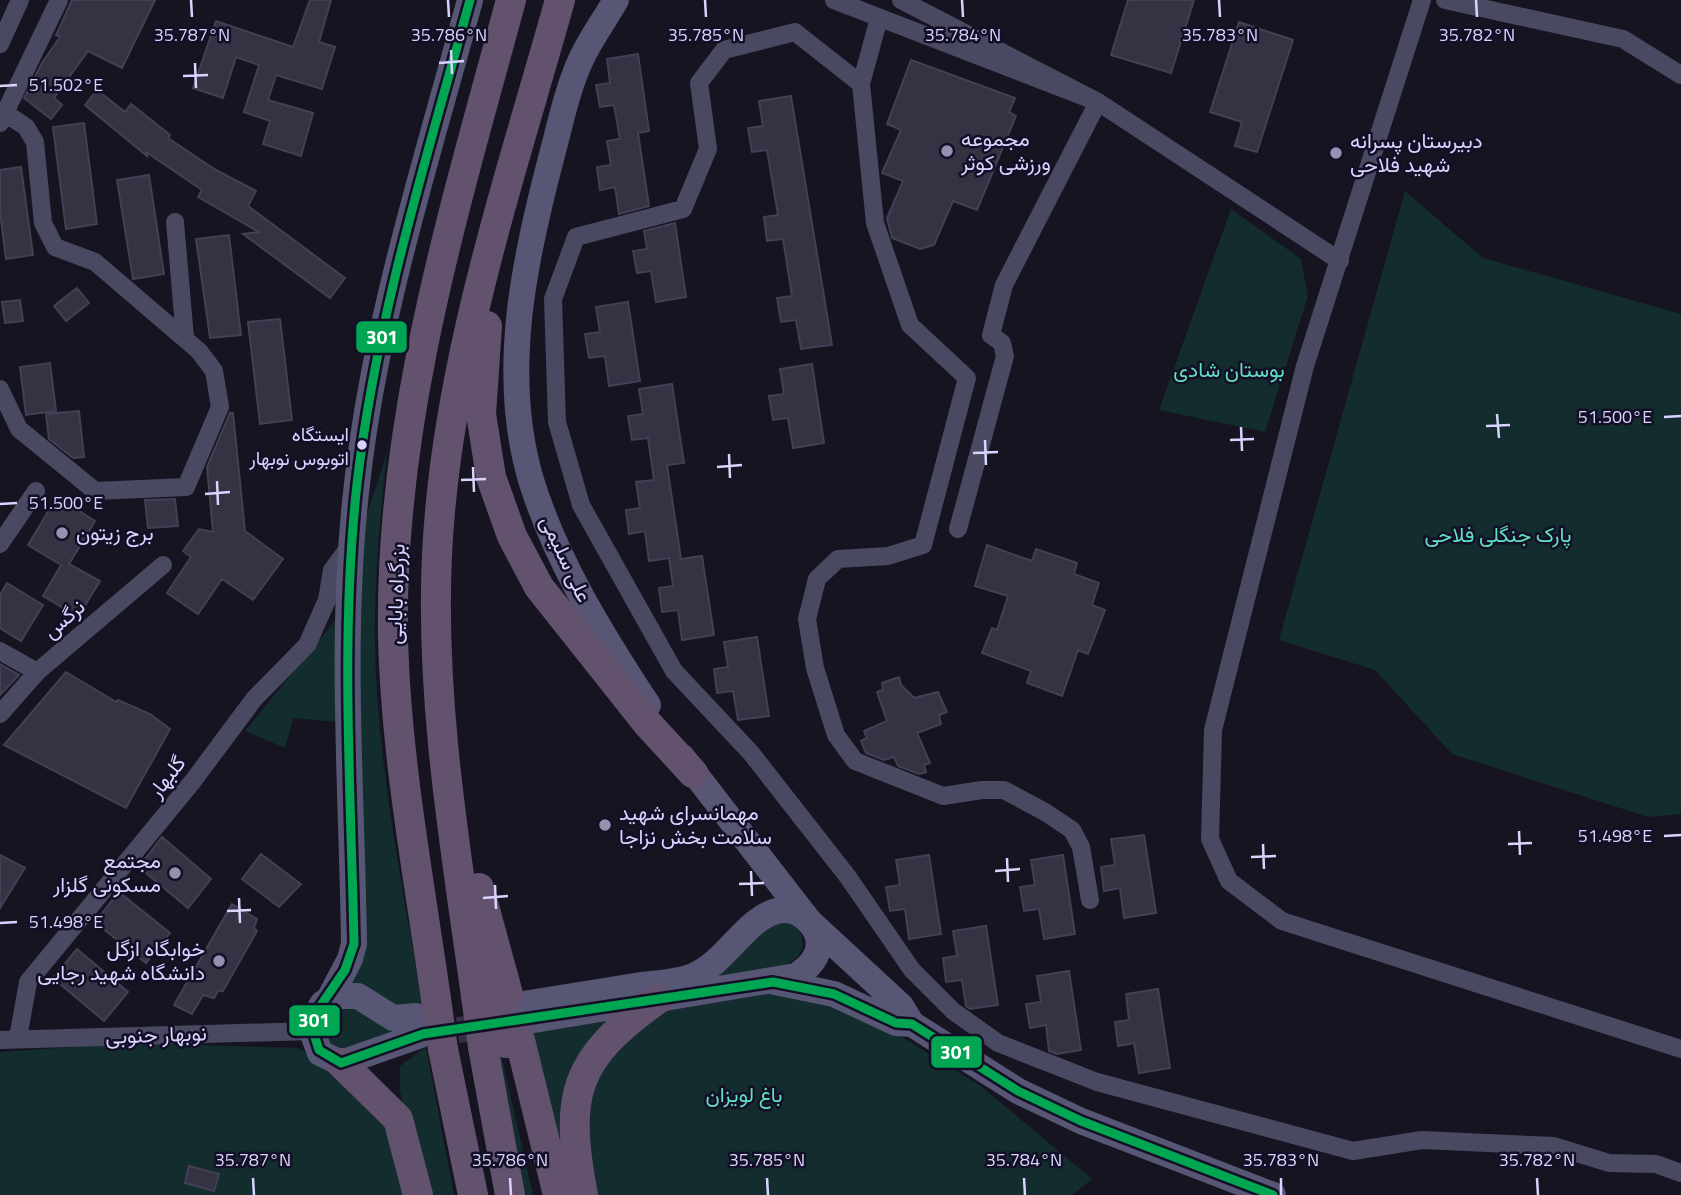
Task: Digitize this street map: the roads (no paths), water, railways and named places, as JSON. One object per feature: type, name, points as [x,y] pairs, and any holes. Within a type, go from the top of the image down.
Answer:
[{"type":"highway","name":"بزرگراه بابایی","points":[[472,1195],[428,1025],[398,727],[393,636],[406,446],[423,344],[452,220],[511,0]]},
{"type":"highway","name":"بزرگراه بابایی","points":[[505,1018],[450,809],[436,638],[437,555],[447,449],[465,350],[495,231],[561,0]]},
{"type":"highway","points":[[495,231],[481,414],[491,477],[512,536],[539,586],[647,723],[693,773]]},
{"type":"highway","name":"بزرگراه بابایی","points":[[442,713],[505,1018],[510,1195]]},
{"type":"highway","points":[[583,1195],[573,1132],[574,1112],[583,1077],[609,1037],[658,999]]},
{"type":"highway","points":[[505,1018],[540,1195]]},
{"type":"highway","points":[[505,1018],[558,1195]]},
{"type":"highway","points":[[341,1063],[398,1119],[418,1195]]},
{"type":"main road","points":[[428,1025],[341,1063],[320,1053],[312,1031],[318,1009],[329,999],[350,960],[354,944],[349,650],[356,483],[372,384],[398,269],[470,0]]},
{"type":"main road","points":[[598,30],[603,0]]},
{"type":"main road","name":"علی سلیمی","points":[[616,0],[575,73],[525,262],[517,338],[519,417],[531,479],[556,546],[580,595],[624,669],[693,773],[809,921],[901,1006],[912,1024]]},
{"type":"main road","points":[[794,910],[809,921],[818,935],[818,952],[809,966],[796,976],[773,982],[658,999],[505,1018],[682,979],[712,965],[763,917],[777,911],[794,910]]},
{"type":"main road","points":[[773,982],[834,994],[897,1023],[912,1024],[1018,1091],[1081,1121],[1273,1195]]},
{"type":"main road","points":[[329,999],[352,995],[387,1016],[428,1025]]},
{"type":"street","points":[[0,44],[20,0]]},
{"type":"street","points":[[0,389],[19,429],[95,491],[186,487],[220,407],[214,371],[185,338],[94,262],[55,247],[43,223],[35,142],[26,128],[3,119],[59,0]]},
{"type":"street","points":[[834,0],[1098,102]]},
{"type":"street","points":[[901,0],[1098,102],[1340,261]]},
{"type":"street","points":[[1422,0],[1305,366],[1213,730],[1210,839],[1228,881],[1282,920],[1681,1049]]},
{"type":"street","points":[[1445,0],[1623,39],[1681,75]]},
{"type":"street","points":[[879,18],[861,84],[874,223],[910,325],[967,378],[923,545],[888,556],[838,559],[817,579],[807,619],[815,668],[836,735],[855,761],[943,796],[982,790],[1004,790],[1045,812],[1072,830],[1081,847],[1090,900]]},
{"type":"street","points":[[861,84],[795,32],[724,50],[699,83],[708,149],[683,209],[576,237],[553,299],[557,422],[581,505],[674,671],[751,753],[803,818],[912,970],[953,1011],[998,1043],[1097,1082],[1353,1151],[1422,1140],[1554,1146],[1609,1163],[1656,1164],[1681,1173]]},
{"type":"street","points":[[958,529],[1004,356],[1002,343],[991,334],[1004,285],[1098,102]]},
{"type":"street","points":[[175,222],[185,338]]},
{"type":"street","points":[[0,544],[36,491]]},
{"type":"street","name":"گلبهار","points":[[9,1039],[28,982],[193,781],[254,699],[307,645],[327,600],[332,570],[352,543]]},
{"type":"street","name":"نرگس","points":[[0,714],[37,672],[163,565]]},
{"type":"street","points":[[0,651],[37,672]]},
{"type":"street","name":"نوبهار جنوبی","points":[[9,1039],[312,1031]]},
{"type":"tunnel","points":[[419,1035],[499,1025]]},
{"type":"place","name":"مجموعه ورزشی کوثر","points":[[947,151]]},
{"type":"place","name":"دبیرستان پسرانه شهید فلاحی","points":[[1336,153]]},
{"type":"place","name":"ایستگاه اتوبوس نوبهار","points":[[362,445]]},
{"type":"place","name":"برج زیتون","points":[[62,533]]},
{"type":"place","name":"مهمانسرای شهید سلامت بخش نزاجا","points":[[605,825]]},
{"type":"place","name":"مجتمع مسکونی گلزار","points":[[175,873]]},
{"type":"place","name":"خوابگاه ازگل دانشگاه شهید رجایی","points":[[219,961]]},
{"type":"park label","name":"بوستان شادی","points":[[1229,370]]},
{"type":"park label","name":"پارک جنگلی فلاحی","points":[[1498,535]]},
{"type":"park label","name":"باغ لویزان","points":[[744,1095]]}]
